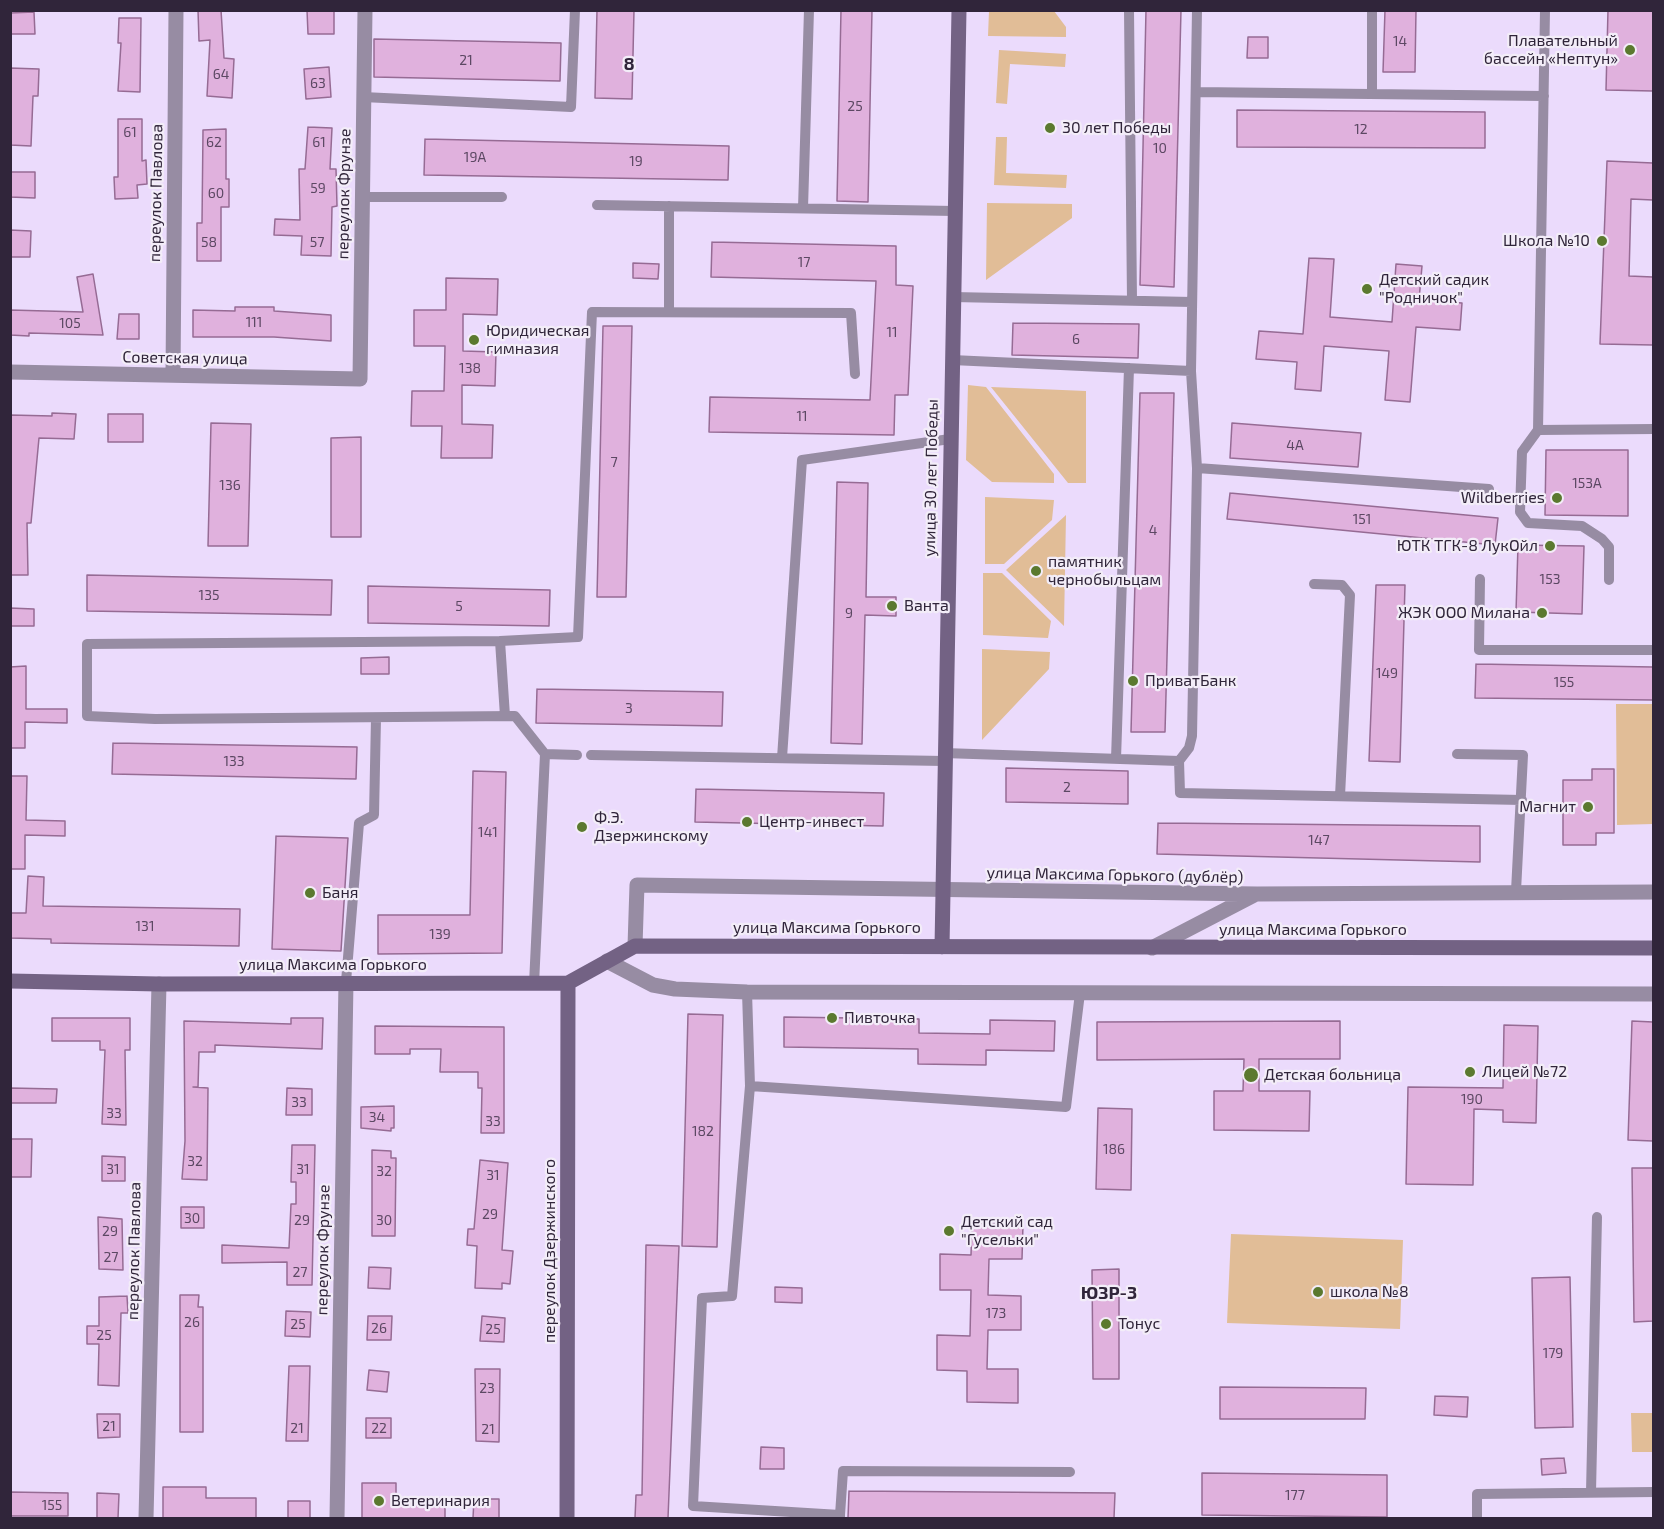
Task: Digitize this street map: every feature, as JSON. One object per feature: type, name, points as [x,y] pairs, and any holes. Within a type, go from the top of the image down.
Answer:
[{"type":"street","name":"переулок Павлова","points":[[172,375],[176,10]]},
{"type":"street","name":"переулок Фрунзе","points":[[360,379],[365,10]]},
{"type":"street","name":"улица 30 лет Победы","points":[[942,947],[959,10]]},
{"type":"street","name":"Советская улица","points":[[10,372],[360,379]]},
{"type":"street","name":"улица Максима Горького (дублёр)","points":[[635,946],[636,885],[942,888],[981,892],[1257,894],[1652,890]]},
{"type":"street","points":[[1152,948],[1257,894]]},
{"type":"street","name":"улица Максима Горького","points":[[10,981],[159,984],[568,983],[635,946],[1653,948]]},
{"type":"street","points":[[607,961],[653,985],[747,992],[1653,994]]},
{"type":"street","name":"переулок Фрунзе","points":[[337,1518],[346,982]]},
{"type":"street","name":"переулок Дзержинского","points":[[567,1518],[568,983]]},
{"type":"street","name":"переулок Павлова","points":[[146,1518],[159,984]]},
{"type":"lane","points":[[363,98],[571,107],[574,10]]},
{"type":"lane","points":[[803,208],[809,10]]},
{"type":"lane","points":[[1130,10],[1132,300]]},
{"type":"lane","points":[[1197,10],[1191,371],[1197,468],[1192,736],[1190,748],[1179,761],[1179,793],[1522,800]]},
{"type":"lane","points":[[1372,10],[1372,94]]},
{"type":"lane","points":[[1545,10],[1538,430],[1522,452],[1520,512],[1523,518],[1535,525],[1582,526],[1602,539],[1609,547],[1609,580]]},
{"type":"lane","points":[[1196,92],[1544,96]]},
{"type":"lane","points":[[362,196],[502,197]]},
{"type":"lane","points":[[597,205],[955,211]]},
{"type":"lane","points":[[669,206],[669,312]]},
{"type":"lane","points":[[953,297],[1192,302]]},
{"type":"lane","points":[[534,984],[545,754],[515,716],[155,719],[87,716],[87,644],[500,641],[578,637],[592,312],[851,314],[855,374]]},
{"type":"lane","points":[[952,360],[1191,371]]},
{"type":"lane","points":[[1116,759],[1129,368]]},
{"type":"lane","points":[[1538,430],[1653,429]]},
{"type":"lane","points":[[782,758],[802,460],[950,439]]},
{"type":"lane","points":[[1197,468],[1489,489]]},
{"type":"lane","points":[[1480,579],[1479,650],[1653,651]]},
{"type":"lane","points":[[1314,584],[1342,585],[1350,595],[1340,796]]},
{"type":"lane","points":[[500,641],[505,716]]},
{"type":"lane","points":[[346,982],[359,823],[374,815],[376,718]]},
{"type":"lane","points":[[545,754],[577,754]]},
{"type":"lane","points":[[1457,754],[1523,755],[1516,891]]},
{"type":"lane","points":[[591,755],[1179,761]]},
{"type":"lane","points":[[747,992],[750,1086],[732,1296],[702,1298],[693,1506],[840,1516],[843,1471],[1070,1472]]},
{"type":"lane","points":[[750,1086],[1066,1107],[1080,993]]},
{"type":"lane","points":[[1591,1492],[1597,1217]]},
{"type":"lane","points":[[1477,1518],[1477,1494],[1653,1492]]},
{"type":"shaded area","points":[[989,11],[1054,11],[1066,27],[1066,37],[988,36]]},
{"type":"shaded area","points":[[999,50],[1066,54],[1065,67],[1010,64],[1007,104],[996,103]]},
{"type":"shaded area","points":[[996,137],[1007,137],[1006,173],[1067,175],[1066,188],[994,185]]},
{"type":"shaded area","points":[[987,203],[1072,204],[1072,218],[986,280]]},
{"type":"shaded area","points":[[968,385],[986,387],[1054,474],[1054,483],[992,482],[966,460]]},
{"type":"shaded area","points":[[991,387],[1086,391],[1086,483],[1068,483]]},
{"type":"shaded area","points":[[985,497],[1054,500],[1052,520],[1004,564],[985,564]]},
{"type":"shaded area","points":[[1066,515],[1064,626],[1006,570]]},
{"type":"shaded area","points":[[983,573],[1002,573],[1051,621],[1048,638],[983,635]]},
{"type":"shaded area","points":[[982,649],[1050,652],[1049,669],[982,740]]},
{"type":"shaded area","points":[[1616,704],[1653,704],[1653,824],[1617,825]]},
{"type":"shaded area","points":[[1231,1234],[1403,1240],[1400,1329],[1227,1323]]},
{"type":"shaded area","points":[[1631,1413],[1653,1413],[1653,1452],[1632,1452]]},
{"type":"building","points":[[198,10],[221,10],[224,58],[234,59],[232,98],[207,96],[210,40],[199,41]]},
{"type":"building","points":[[307,10],[334,10],[334,34],[308,34]]},
{"type":"building","points":[[597,10],[634,10],[632,99],[595,98]]},
{"type":"building","points":[[841,10],[872,10],[868,202],[837,201]]},
{"type":"building","points":[[1146,10],[1181,10],[1174,287],[1140,285]]},
{"type":"building","points":[[1385,10],[1416,10],[1415,72],[1383,72]]},
{"type":"building","name":"Плавательный бассейн «Нептун»","points":[[1608,10],[1653,10],[1653,91],[1606,90]]},
{"type":"building","points":[[34,12],[35,34],[10,34],[10,13]]},
{"type":"building","points":[[119,18],[141,18],[140,92],[118,91],[121,43],[118,43]]},
{"type":"building","points":[[1248,37],[1268,37],[1268,58],[1247,58]]},
{"type":"building","points":[[374,39],[561,43],[560,81],[374,77]]},
{"type":"building","points":[[329,67],[331,97],[306,99],[304,69]]},
{"type":"building","points":[[10,68],[39,69],[38,96],[33,96],[31,146],[10,145]]},
{"type":"building","points":[[1237,110],[1485,112],[1485,148],[1237,147]]},
{"type":"building","points":[[118,119],[142,119],[142,161],[146,160],[147,184],[137,185],[138,198],[115,199],[114,177],[118,177]]},
{"type":"building","points":[[308,127],[332,128],[330,169],[336,169],[337,206],[332,207],[331,256],[301,255],[302,236],[274,235],[275,219],[300,220],[299,169],[305,169]]},
{"type":"building","points":[[226,129],[226,179],[229,179],[229,207],[221,207],[221,261],[197,261],[197,223],[202,223],[203,130]]},
{"type":"building","points":[[425,139],[729,146],[728,180],[424,175]]},
{"type":"building","points":[[1607,161],[1653,163],[1653,200],[1631,199],[1629,276],[1653,277],[1653,345],[1600,344]]},
{"type":"building","points":[[10,172],[35,172],[35,198],[10,197]]},
{"type":"building","points":[[10,230],[31,231],[30,257],[10,257]]},
{"type":"building","points":[[712,242],[896,246],[896,285],[913,286],[908,395],[895,395],[894,435],[709,432],[710,397],[870,400],[876,281],[711,277]]},
{"type":"building","points":[[1309,258],[1334,259],[1330,317],[1392,322],[1396,264],[1422,266],[1419,300],[1462,303],[1460,330],[1416,327],[1410,402],[1385,400],[1389,351],[1324,346],[1321,391],[1295,389],[1297,362],[1256,359],[1259,331],[1303,334]]},
{"type":"building","points":[[633,263],[659,264],[658,279],[633,278]]},
{"type":"building","points":[[93,274],[103,335],[29,333],[29,336],[10,335],[10,310],[83,312],[77,277]]},
{"type":"building","points":[[446,278],[498,279],[497,315],[463,314],[463,351],[496,352],[495,386],[462,385],[462,424],[493,425],[492,458],[441,458],[442,426],[411,426],[412,391],[444,391],[445,346],[414,346],[414,310],[446,310]]},
{"type":"building","points":[[235,307],[274,307],[274,311],[331,315],[331,341],[274,337],[193,337],[193,310],[235,311]]},
{"type":"building","points":[[119,314],[139,314],[139,339],[117,339]]},
{"type":"building","points":[[1013,323],[1139,324],[1138,358],[1012,355]]},
{"type":"building","points":[[603,326],[632,326],[626,597],[597,597]]},
{"type":"building","points":[[1140,393],[1174,393],[1165,732],[1131,732]]},
{"type":"building","points":[[52,413],[76,414],[74,439],[39,438],[31,523],[27,523],[28,575],[10,575],[10,415],[52,416]]},
{"type":"building","points":[[108,414],[143,414],[143,442],[108,442]]},
{"type":"building","points":[[211,423],[251,424],[248,546],[208,546]]},
{"type":"building","points":[[1232,423],[1361,433],[1358,467],[1230,458]]},
{"type":"building","points":[[361,437],[361,537],[331,537],[331,438]]},
{"type":"building","points":[[1546,450],[1628,450],[1628,516],[1545,515]]},
{"type":"building","points":[[837,482],[868,483],[866,597],[896,597],[896,616],[865,615],[862,744],[831,743]]},
{"type":"building","points":[[1230,493],[1498,518],[1495,545],[1227,519]]},
{"type":"building","points":[[1518,545],[1584,546],[1582,614],[1516,612]]},
{"type":"building","points":[[87,575],[332,580],[331,615],[87,611]]},
{"type":"building","points":[[1376,585],[1405,585],[1400,762],[1369,761]]},
{"type":"building","points":[[368,586],[550,590],[549,626],[368,623]]},
{"type":"building","points":[[10,608],[34,609],[34,626],[10,626]]},
{"type":"building","points":[[389,657],[389,674],[361,674],[361,658]]},
{"type":"building","points":[[1476,664],[1653,667],[1653,700],[1475,698]]},
{"type":"building","points":[[26,666],[26,709],[67,709],[67,723],[25,722],[25,748],[10,748],[10,667]]},
{"type":"building","points":[[537,689],[723,692],[722,726],[536,723]]},
{"type":"building","points":[[113,743],[357,747],[356,779],[112,774]]},
{"type":"building","points":[[1006,768],[1128,771],[1128,804],[1006,802]]},
{"type":"building","name":"Магнит","points":[[1592,769],[1614,769],[1614,833],[1596,833],[1596,845],[1563,845],[1563,780],[1592,780]]},
{"type":"building","points":[[473,771],[506,772],[502,953],[378,954],[378,915],[470,915]]},
{"type":"building","points":[[10,776],[27,776],[26,820],[65,821],[65,836],[25,835],[25,869],[10,869]]},
{"type":"building","points":[[696,789],[884,793],[883,826],[695,822]]},
{"type":"building","points":[[1158,823],[1480,826],[1480,862],[1157,854]]},
{"type":"building","name":"Баня","points":[[276,836],[348,838],[341,951],[272,949]]},
{"type":"building","points":[[28,876],[44,877],[43,906],[240,909],[239,946],[51,943],[51,939],[10,938],[10,913],[26,913]]},
{"type":"building","points":[[688,1014],[723,1015],[717,1247],[682,1246]]},
{"type":"building","points":[[784,1017],[919,1019],[919,1033],[990,1034],[990,1020],[1055,1021],[1054,1051],[986,1050],[986,1065],[918,1064],[918,1049],[784,1047]]},
{"type":"building","points":[[52,1018],[130,1018],[130,1050],[125,1050],[126,1125],[102,1124],[105,1050],[100,1050],[100,1041],[52,1041]]},
{"type":"building","points":[[291,1018],[323,1018],[322,1049],[215,1045],[215,1052],[199,1052],[198,1087],[193,1087],[208,1088],[207,1180],[182,1179],[185,1141],[184,1021],[291,1024]]},
{"type":"building","name":"Детская больница","points":[[1340,1021],[1340,1059],[1259,1059],[1259,1091],[1310,1091],[1309,1131],[1214,1130],[1214,1091],[1243,1091],[1244,1059],[1097,1060],[1097,1022]]},
{"type":"building","points":[[1632,1021],[1653,1022],[1653,1141],[1628,1140]]},
{"type":"building","points":[[1504,1025],[1538,1026],[1536,1123],[1503,1122],[1503,1110],[1474,1109],[1473,1185],[1406,1184],[1408,1087],[1503,1088]]},
{"type":"building","points":[[375,1026],[504,1027],[504,1133],[481,1133],[482,1088],[478,1088],[478,1072],[440,1072],[441,1049],[410,1049],[410,1054],[375,1054]]},
{"type":"building","points":[[10,1088],[57,1089],[56,1103],[10,1103]]},
{"type":"building","points":[[287,1088],[312,1089],[312,1115],[286,1115]]},
{"type":"building","points":[[394,1106],[394,1128],[391,1128],[391,1131],[361,1128],[361,1107]]},
{"type":"building","points":[[1098,1108],[1132,1109],[1131,1190],[1096,1189]]},
{"type":"building","points":[[10,1139],[32,1139],[31,1177],[10,1177]]},
{"type":"building","points":[[292,1145],[315,1145],[312,1285],[287,1285],[287,1262],[222,1263],[222,1245],[289,1248],[291,1204],[296,1204],[296,1182],[291,1182]]},
{"type":"building","points":[[372,1150],[391,1151],[391,1158],[396,1158],[395,1236],[372,1236]]},
{"type":"building","points":[[102,1156],[125,1157],[125,1181],[102,1181]]},
{"type":"building","points":[[480,1160],[508,1163],[502,1250],[513,1251],[510,1284],[502,1283],[502,1289],[475,1288],[477,1246],[467,1245],[468,1229],[474,1229]]},
{"type":"building","points":[[1632,1168],[1653,1168],[1653,1321],[1634,1322]]},
{"type":"building","points":[[181,1207],[204,1207],[204,1228],[181,1228]]},
{"type":"building","points":[[98,1217],[122,1219],[123,1270],[99,1269]]},
{"type":"building","points":[[972,1223],[1023,1224],[1022,1259],[989,1259],[988,1295],[1021,1296],[1021,1330],[988,1330],[987,1369],[1018,1369],[1018,1403],[967,1402],[967,1371],[937,1370],[937,1335],[970,1336],[971,1290],[940,1290],[940,1254],[971,1255]]},
{"type":"building","points":[[646,1245],[679,1246],[668,1518],[635,1518],[636,1495],[642,1495]]},
{"type":"building","points":[[369,1267],[391,1268],[390,1289],[368,1288]]},
{"type":"building","name":"Тонус","points":[[1119,1269],[1119,1379],[1093,1379],[1092,1270]]},
{"type":"building","points":[[1570,1277],[1573,1427],[1535,1428],[1532,1278]]},
{"type":"building","points":[[775,1287],[802,1288],[802,1303],[775,1302]]},
{"type":"building","points":[[180,1295],[199,1295],[198,1307],[203,1307],[203,1432],[180,1432]]},
{"type":"building","points":[[127,1296],[128,1313],[121,1313],[119,1386],[98,1385],[99,1344],[87,1344],[87,1326],[99,1326],[99,1297]]},
{"type":"building","points":[[286,1311],[311,1312],[310,1337],[285,1336]]},
{"type":"building","points":[[368,1316],[392,1316],[391,1340],[367,1340]]},
{"type":"building","points":[[482,1316],[505,1318],[504,1342],[480,1341]]},
{"type":"building","points":[[289,1366],[310,1366],[308,1441],[286,1441]]},
{"type":"building","points":[[475,1369],[500,1369],[499,1442],[476,1441]]},
{"type":"building","points":[[369,1370],[389,1372],[387,1392],[367,1390]]},
{"type":"building","points":[[1220,1387],[1366,1388],[1365,1419],[1220,1419]]},
{"type":"building","points":[[1435,1396],[1468,1397],[1467,1417],[1434,1415]]},
{"type":"building","points":[[97,1414],[120,1414],[120,1437],[98,1438]]},
{"type":"building","points":[[366,1418],[391,1418],[391,1438],[366,1438]]},
{"type":"building","points":[[761,1447],[784,1448],[784,1469],[760,1469]]},
{"type":"building","points":[[1564,1458],[1566,1473],[1542,1475],[1541,1459]]},
{"type":"building","points":[[1202,1473],[1387,1475],[1387,1517],[1202,1515]]},
{"type":"building","points":[[362,1483],[396,1483],[396,1498],[445,1498],[445,1518],[362,1518]]},
{"type":"building","points":[[163,1487],[206,1487],[206,1498],[256,1498],[256,1518],[163,1518]]},
{"type":"building","points":[[849,1491],[1115,1493],[1114,1518],[848,1518]]},
{"type":"building","points":[[10,1492],[68,1493],[68,1516],[10,1516]]},
{"type":"building","points":[[97,1493],[119,1494],[118,1518],[97,1518]]},
{"type":"building","points":[[474,1499],[499,1499],[499,1518],[473,1518]]},
{"type":"building","points":[[288,1501],[310,1501],[310,1518],[288,1518]]},
{"type":"place","name":"Плавательный бассейн «Нептун»","points":[[1630,50]]},
{"type":"place","name":"30 лет Победы","points":[[1050,128]]},
{"type":"place","name":"Школа №10","points":[[1602,241]]},
{"type":"place","name":"Детский садик \"Родничок\"","points":[[1367,289]]},
{"type":"place","name":"Юридическая гимназия","points":[[474,340]]},
{"type":"place","name":"Wildberries","points":[[1557,498]]},
{"type":"place","name":"ЮТК ТГК-8 ЛукОйл","points":[[1550,546]]},
{"type":"place","name":"памятник чернобыльцам","points":[[1036,571]]},
{"type":"place","name":"Ванта","points":[[892,606]]},
{"type":"place","name":"ЖЭК ООО Милана","points":[[1542,613]]},
{"type":"place","name":"ПриватБанк","points":[[1133,681]]},
{"type":"place","name":"Магнит","points":[[1588,807]]},
{"type":"place","name":"Центр-инвест","points":[[747,822]]},
{"type":"place","name":"Ф.Э. Дзержинскому","points":[[582,827]]},
{"type":"place","name":"Баня","points":[[310,893]]},
{"type":"place","name":"Пивточка","points":[[832,1018]]},
{"type":"place","name":"Лицей №72","points":[[1470,1072]]},
{"type":"place","name":"Детская больница","points":[[1251,1075]]},
{"type":"place","name":"Детский сад \"Гусельки\"","points":[[949,1231]]},
{"type":"place","name":"школа №8","points":[[1318,1292]]},
{"type":"place","name":"Тонус","points":[[1106,1324]]},
{"type":"place","name":"Ветеринария","points":[[379,1501]]},
{"type":"district","name":"8","points":[[629,64]]},
{"type":"district","name":"ЮЗР-3","points":[[1109,1293]]}]
